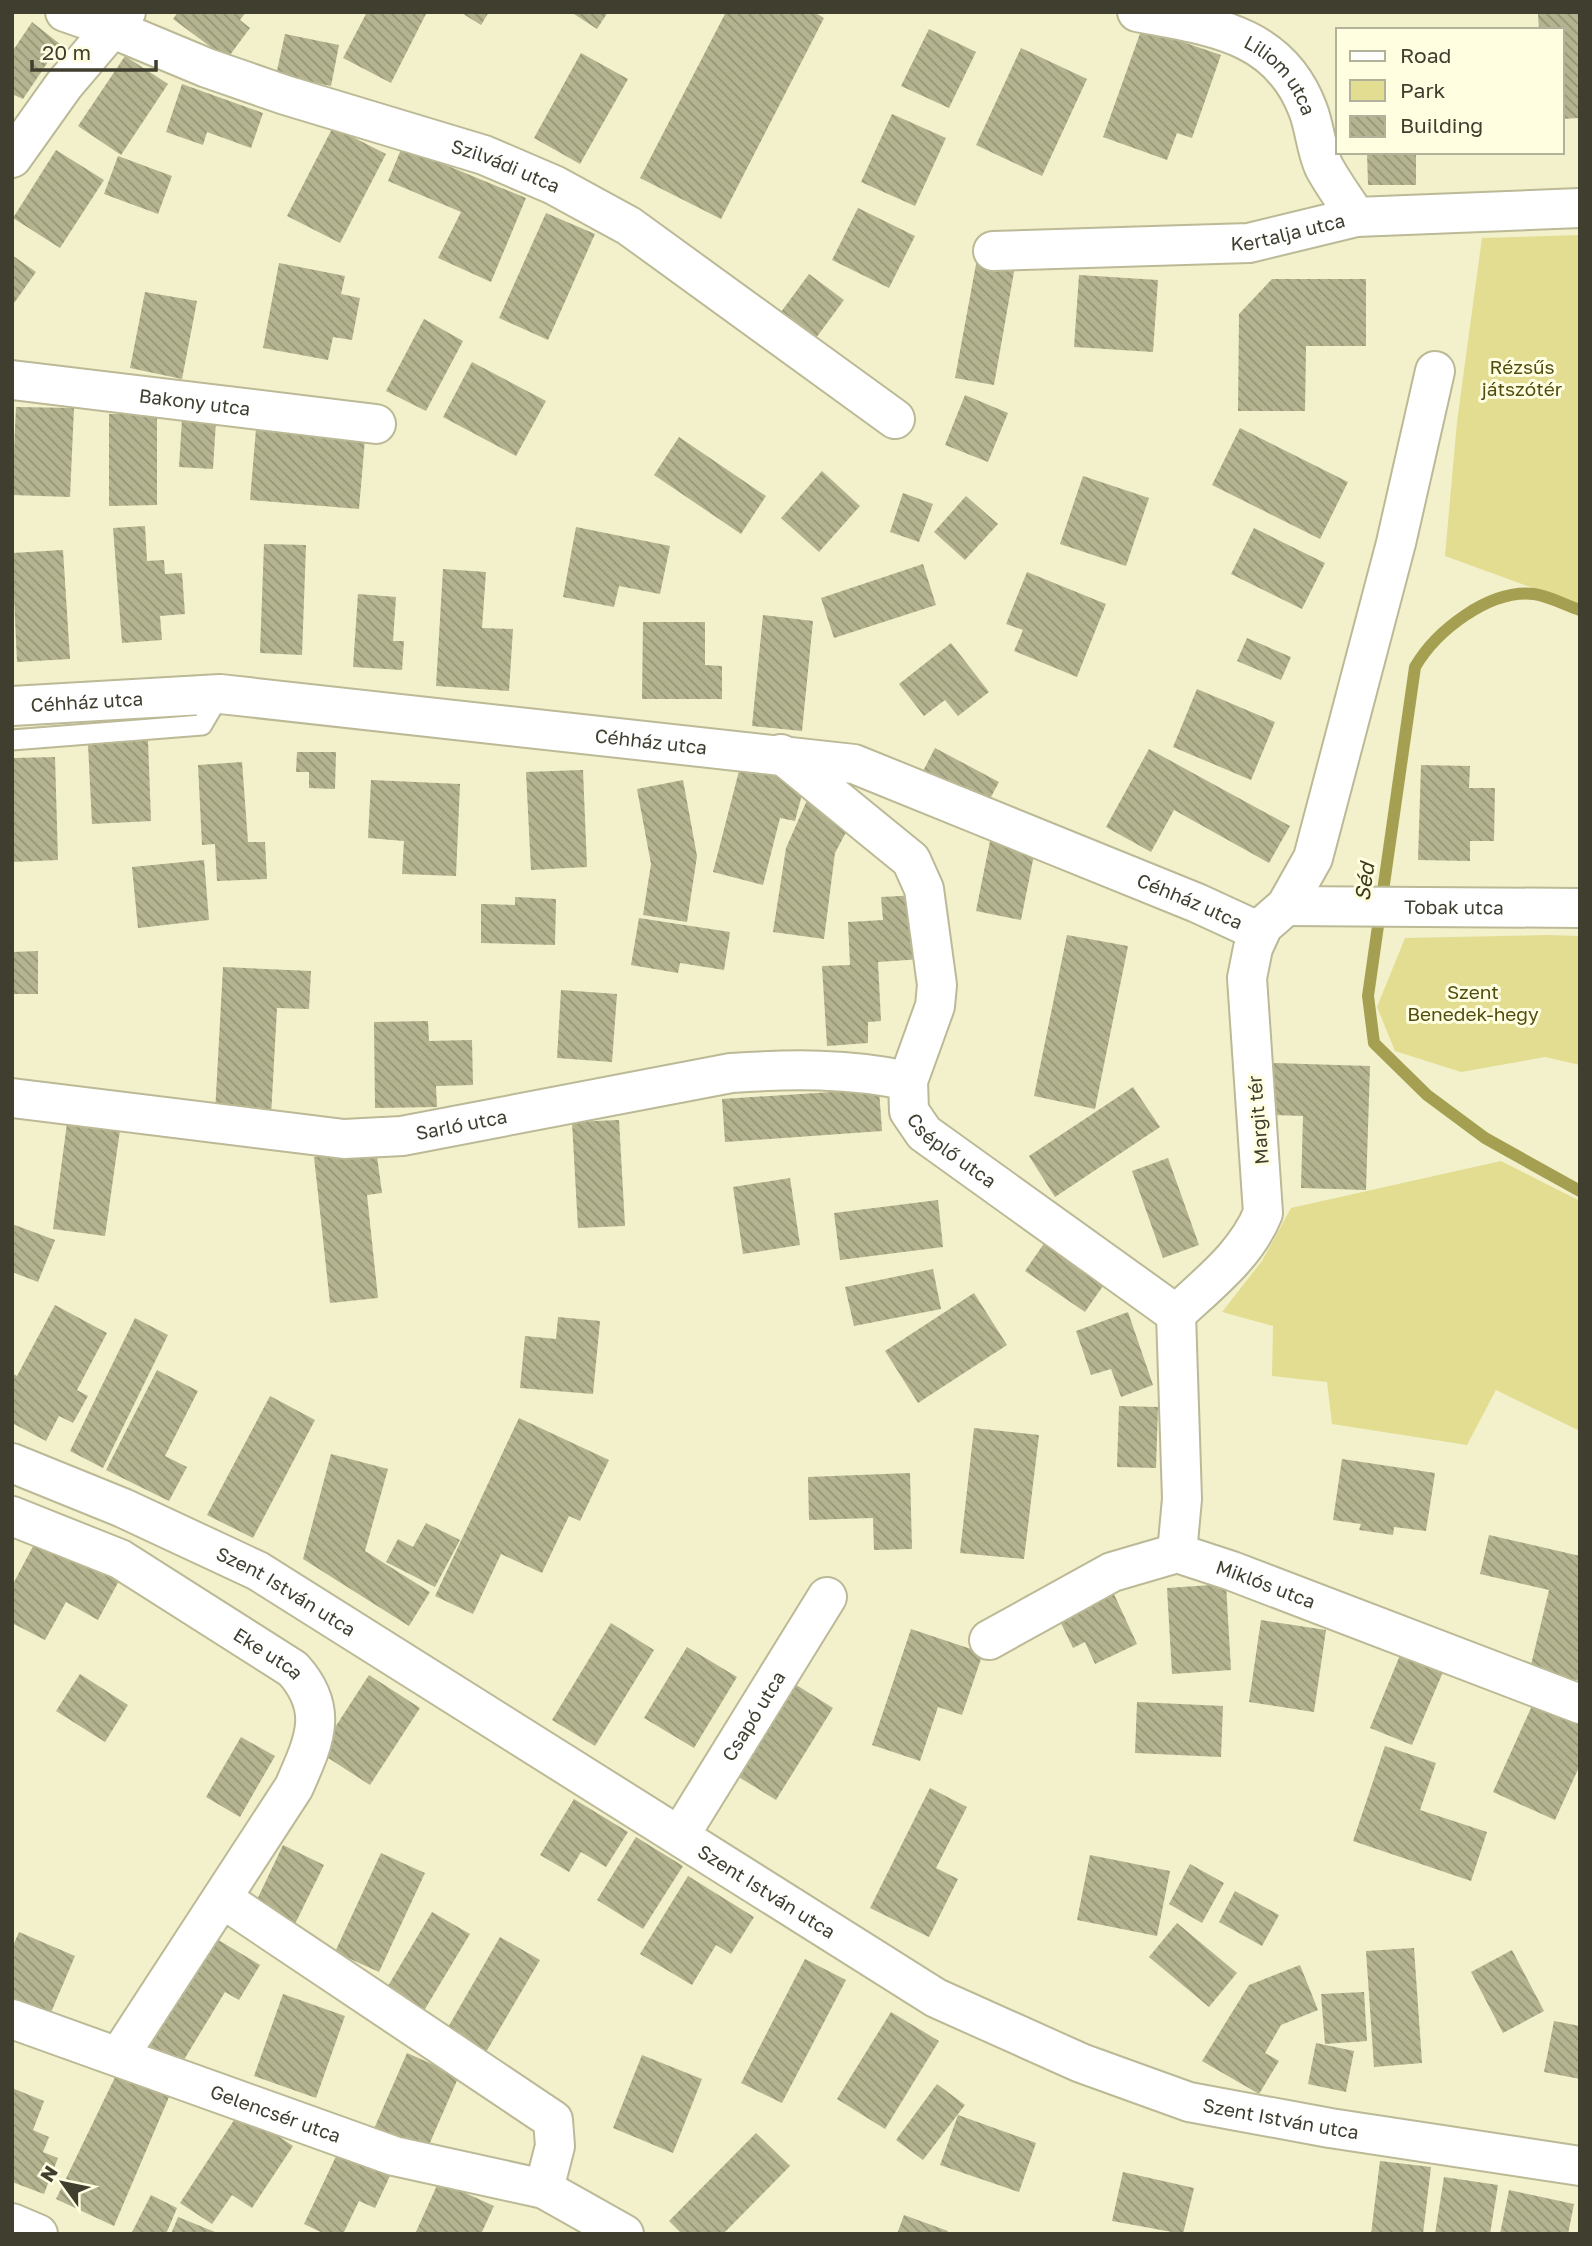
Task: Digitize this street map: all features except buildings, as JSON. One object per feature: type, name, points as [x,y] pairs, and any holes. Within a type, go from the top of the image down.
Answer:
[{"type":"street","name":"Szilvádi utca","points":[[65,12],[119,20],[207,68],[285,95],[484,155],[555,185],[629,226],[895,419]]},
{"type":"street","name":"Liliom utca","points":[[1138,12],[1219,28],[1259,46],[1288,71],[1308,109],[1324,166],[1356,217]]},
{"type":"street","points":[[12,158],[64,85],[119,20]]},
{"type":"street","name":"Kertalja utca","points":[[993,251],[1249,243],[1356,217],[1580,208]]},
{"type":"street","points":[[1273,919],[1313,858],[1396,543],[1435,371]]},
{"type":"street","name":"Bakony utca","points":[[12,380],[376,424]]},
{"type":"street","name":"Céhház utca","points":[[12,706],[220,694],[781,753],[855,764],[901,780],[1198,903],[1273,919]]},
{"type":"street","name":"Cséplő utca","points":[[781,753],[911,860],[924,889],[937,985],[935,1006],[908,1081],[909,1111],[924,1133],[1177,1314]]},
{"type":"street","name":"Tobak utca","points":[[1273,919],[1342,906],[1580,908]]},
{"type":"street","name":"Margit tér","points":[[1177,1314],[1238,1256],[1254,1236],[1263,1213],[1247,978],[1273,919]]},
{"type":"street","name":"Sarló utca","points":[[12,1098],[344,1139],[402,1136],[732,1073],[784,1069],[880,1074],[908,1081]]},
{"type":"street","points":[[989,1640],[1112,1572],[1177,1553],[1182,1499],[1177,1314]]},
{"type":"street","name":"Szent István utca","points":[[12,1463],[123,1508],[258,1571],[936,1997],[1081,2063],[1189,2102],[1330,2128],[1580,2166]]},
{"type":"street","name":"Eke utca","points":[[12,1516],[120,1559],[293,1669],[309,1686],[318,1719],[308,1755],[294,1787],[119,2056]]},
{"type":"street","name":"Miklós utca","points":[[1177,1553],[1232,1571],[1580,1704]]},
{"type":"street","name":"Csapó utca","points":[[680,1835],[827,1597]]},
{"type":"street","points":[[223,1899],[553,2120],[555,2146],[544,2189]]},
{"type":"street","name":"Gelencsér utca","points":[[12,2019],[394,2156],[544,2189],[624,2234]]},
{"type":"street","points":[[12,2224],[38,2234]]},
{"type":"lane","points":[[12,740],[202,726],[220,694]]},
{"type":"green space","name":"Rézsűs játszótér","points":[[1580,235],[1580,605],[1445,556],[1457,422],[1482,238]]},
{"type":"green space","name":"Szent Benedek-hegy","points":[[1580,936],[1580,1065],[1545,1057],[1461,1072],[1395,1051],[1377,1007],[1405,938]]},
{"type":"green space","points":[[1501,1161],[1580,1201],[1580,1431],[1496,1390],[1467,1445],[1332,1424],[1327,1382],[1272,1376],[1273,1326],[1222,1312],[1262,1261],[1291,1208]]},
{"type":"waterway","name":"Séd","points":[[1580,610],[1534,594],[1499,598],[1482,605],[1450,627],[1424,653],[1415,667],[1368,996],[1374,1043],[1427,1095],[1485,1138],[1580,1191]]}]
